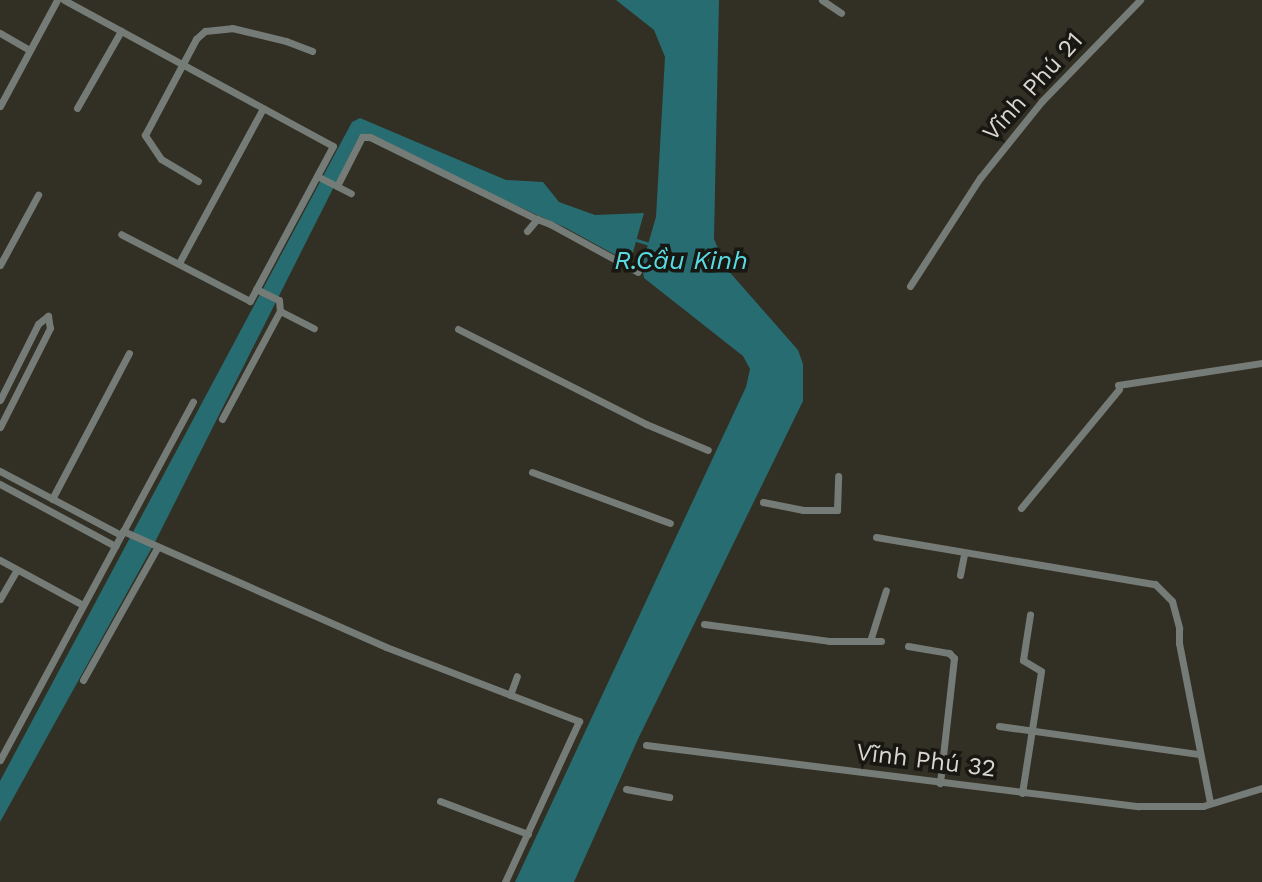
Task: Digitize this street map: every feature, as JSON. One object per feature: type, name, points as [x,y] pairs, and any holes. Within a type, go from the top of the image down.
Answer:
[{"type":"street","points":[[1,102],[57,0]]},
{"type":"street","points":[[64,0],[333,146],[250,301],[121,234]]},
{"type":"street","points":[[822,0],[841,13]]},
{"type":"street","name":"Vĩnh Phú 21","points":[[910,286],[980,178],[1042,101],[1140,0]]},
{"type":"street","points":[[198,181],[161,159],[145,135],[200,34],[217,28],[262,34],[312,51]]},
{"type":"street","points":[[77,108],[121,31]]},
{"type":"street","points":[[0,33],[30,50]]},
{"type":"street","points":[[179,263],[263,108]]},
{"type":"street","points":[[336,185],[362,137],[370,137],[572,234],[638,272]]},
{"type":"street","points":[[319,177],[351,193]]},
{"type":"street","points":[[0,265],[38,195]]},
{"type":"street","points":[[527,231],[537,219]]},
{"type":"street","points":[[222,419],[280,311],[279,300],[258,290]]},
{"type":"street","points":[[280,311],[314,328]]},
{"type":"street","points":[[0,400],[38,324],[48,316],[50,328],[0,427]]},
{"type":"street","points":[[458,329],[646,424],[708,450]]},
{"type":"street","points":[[52,499],[129,353]]},
{"type":"street","points":[[1021,508],[1119,387],[1262,363]]},
{"type":"street","points":[[0,760],[193,402]]},
{"type":"street","points":[[0,471],[156,548],[386,647],[579,721],[505,882]]},
{"type":"street","points":[[532,472],[670,523]]},
{"type":"street","points":[[763,502],[803,510],[837,510],[838,476]]},
{"type":"street","points":[[0,484],[115,546]]},
{"type":"street","points":[[876,537],[1155,584],[1172,601],[1206,804]]},
{"type":"street","points":[[83,680],[156,548]]},
{"type":"street","points":[[960,575],[964,554]]},
{"type":"street","points":[[0,560],[83,605]]},
{"type":"street","points":[[0,599],[17,569]]},
{"type":"street","points":[[870,641],[886,590]]},
{"type":"street","points":[[1022,793],[1041,671],[1023,660],[1030,615]]},
{"type":"street","points":[[704,624],[829,641],[881,641]]},
{"type":"street","points":[[908,646],[949,653],[954,658],[940,783]]},
{"type":"street","points":[[510,695],[517,676]]},
{"type":"street","points":[[999,726],[1032,728],[1199,754]]},
{"type":"street","name":"Vĩnh Phú 32","points":[[646,745],[1138,806],[1206,804],[1262,788]]},
{"type":"street","points":[[626,789],[669,797]]},
{"type":"street","points":[[440,801],[528,834]]},
{"type":"water","name":"R.Cầu Kinh","points":[[616,0],[719,0],[714,239],[726,268],[798,350],[803,364],[803,401],[638,739],[574,882],[515,882],[746,387],[750,369],[743,356],[644,278],[642,265],[656,217],[665,57],[654,30]]},
{"type":"water","name":"R.Cầu Kinh","points":[[360,118],[506,180],[543,182],[559,202],[595,215],[644,213],[630,263],[566,228],[360,135],[154,544],[0,822],[0,781],[352,122]]},
{"type":"waterway","points":[[633,239],[649,244]]}]
